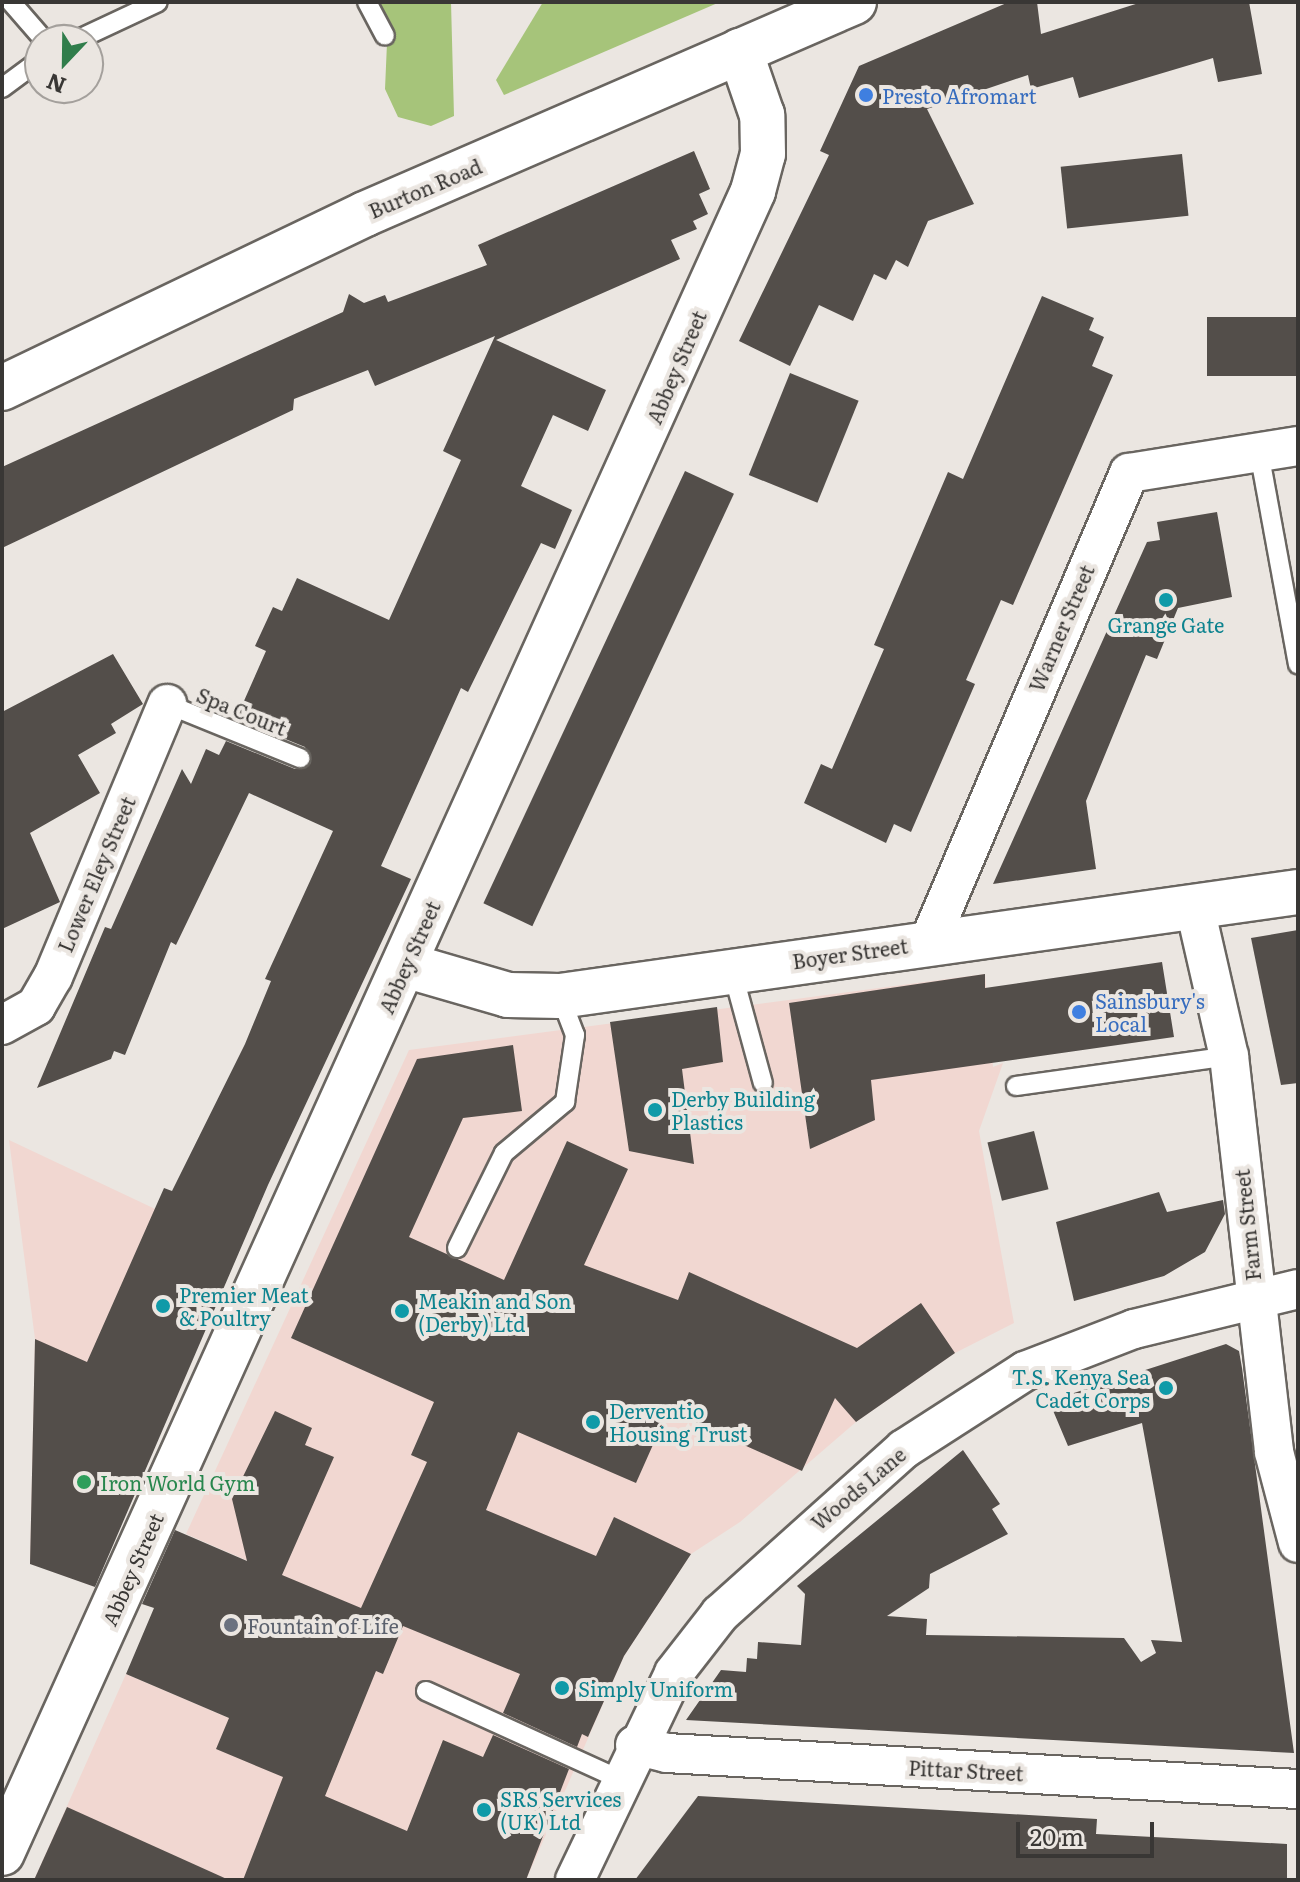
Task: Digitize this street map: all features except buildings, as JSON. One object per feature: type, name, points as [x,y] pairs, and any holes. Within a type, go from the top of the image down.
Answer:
[{"type":"street","name":"Burton Road","points":[[2,388],[365,214],[854,2]]},
{"type":"street","name":"Abbey Street","points":[[8,1821],[405,965],[753,191],[763,154],[762,115],[740,51]]},
{"type":"street","name":"Warner Street","points":[[929,942],[1129,473],[1298,446]]},
{"type":"street","name":"Lower Eley Street","points":[[2,1025],[36,1006],[53,977],[167,704]]},
{"type":"street","name":"Boyer Street","points":[[405,965],[508,995],[560,996],[1298,892]]},
{"type":"street","name":"Farm Street","points":[[1195,908],[1229,1056],[1274,1452],[1298,1543]]},
{"type":"street","name":"Woods Lane","points":[[575,1880],[635,1745],[674,1673],[720,1614],[800,1537],[950,1416],[1025,1371],[1134,1329],[1254,1295],[1298,1289]]},
{"type":"street","name":"Pittar Street","points":[[635,1745],[667,1753],[1298,1789]]},
{"type":"lane","points":[[11,2],[30,24]]},
{"type":"lane","points":[[104,27],[158,2]]},
{"type":"lane","points":[[367,2],[385,36]]},
{"type":"lane","points":[[2,88],[24,72]]},
{"type":"lane","points":[[1259,452],[1298,664]]},
{"type":"lane","name":"Spa Court","points":[[167,704],[300,758]]},
{"type":"lane","points":[[732,970],[763,1083]]},
{"type":"lane","points":[[457,1248],[504,1153],[565,1102],[575,1035],[560,996]]},
{"type":"lane","points":[[1016,1086],[1229,1056]]},
{"type":"lane","points":[[426,1691],[619,1779]]},
{"type":"shaded area","points":[[985,974],[993,1067],[1003,1063],[979,1131],[1014,1323],[955,1353],[856,1422],[740,1522],[691,1554],[624,1656],[526,1880],[34,1880],[126,1674],[229,1718],[287,1578],[186,1534],[409,1050]]},
{"type":"shaded area","points":[[9,1140],[240,1249],[90,1585],[30,1563],[35,1339]]},
{"type":"green space","points":[[365,2],[451,2],[454,116],[431,126],[398,117],[385,89],[387,43]]},
{"type":"green space","points":[[543,2],[720,2],[504,95],[496,80]]},
{"type":"place","name":"Presto Afromart","points":[[866,95]]},
{"type":"place","name":"Grange Gate","points":[[1166,600]]},
{"type":"place","name":"Sainsbury's Local","points":[[1079,1012]]},
{"type":"place","name":"Derby Building Plastics","points":[[655,1110]]},
{"type":"place","name":"Premier Meat & Poultry","points":[[163,1306]]},
{"type":"place","name":"Meakin and Son (Derby) Ltd","points":[[402,1311]]},
{"type":"place","name":"T.S. Kenya Sea Cadet Corps","points":[[1166,1388]]},
{"type":"place","name":"Derventio Housing Trust","points":[[593,1422]]},
{"type":"place","name":"Iron World Gym","points":[[84,1482]]},
{"type":"place","name":"Fountain of Life","points":[[231,1625]]},
{"type":"place","name":"Simply Uniform","points":[[562,1688]]},
{"type":"place","name":"SRS Services (UK) Ltd","points":[[484,1810]]}]
